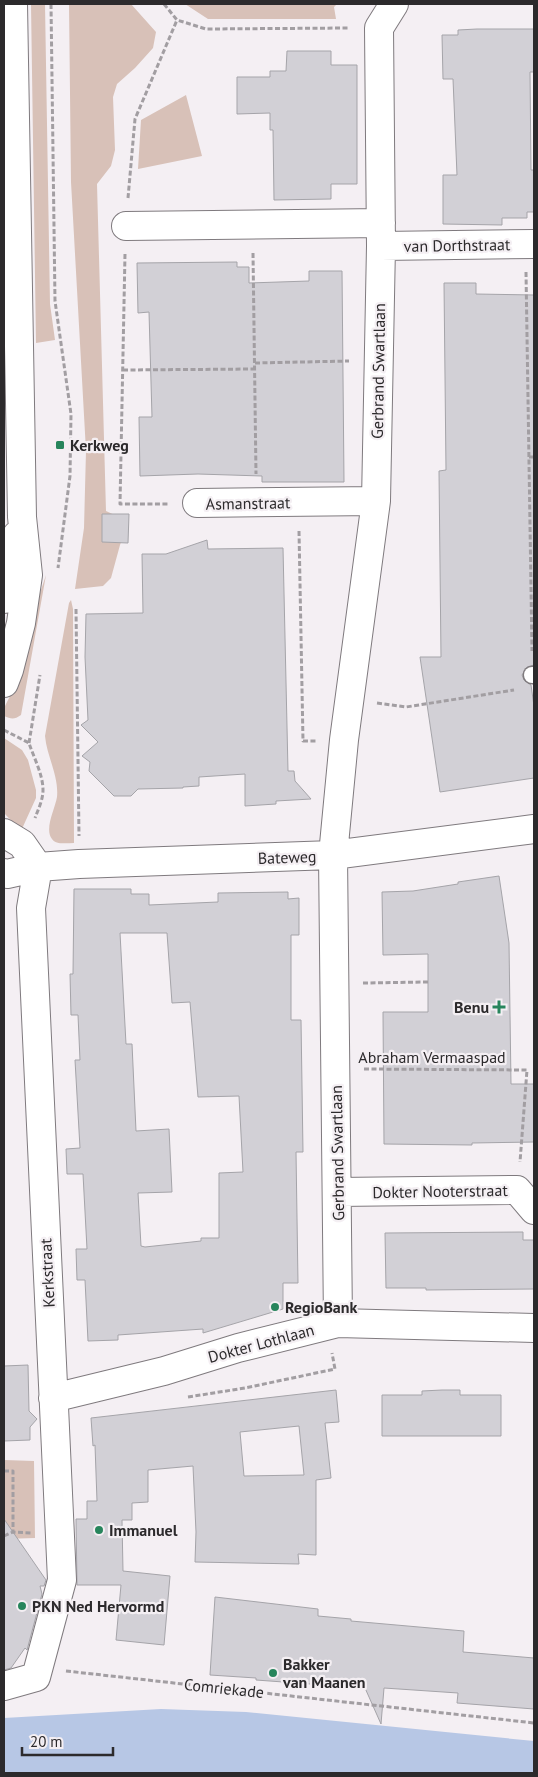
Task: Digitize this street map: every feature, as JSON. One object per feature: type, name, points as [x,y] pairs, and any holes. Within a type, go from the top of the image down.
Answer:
[{"type":"street","points":[[4,683],[21,624],[28,575],[22,517],[13,4]]},
{"type":"street","points":[[379,28],[394,4]]},
{"type":"street","name":"Gerbrand Swartlaan","points":[[332,1324],[337,1192],[333,855],[344,740],[376,501],[381,235],[379,28]]},
{"type":"street","points":[[126,226],[253,225],[381,235]]},
{"type":"street","name":"van Dorthstraat","points":[[381,235],[530,244]]},
{"type":"street","name":"Asmanstraat","points":[[196,503],[376,501]]},
{"type":"street","points":[[4,599],[22,517]]},
{"type":"street","name":"Bateweg","points":[[4,873],[7,874],[38,867],[79,864],[333,855],[534,829]]},
{"type":"street","points":[[4,833],[22,844],[38,867]]},
{"type":"street","name":"Kerkstraat","points":[[36,1677],[62,1580],[31,908],[38,867]]},
{"type":"street","name":"Dokter Nooterstraat","points":[[337,1192],[526,1200]]},
{"type":"street","name":"Dokter Lothlaan","points":[[53,1398],[164,1371],[238,1348],[332,1324],[534,1328]]},
{"type":"street","points":[[4,1686],[36,1677]]},
{"type":"path","points":[[50,4],[55,301],[71,414],[70,476],[64,537],[57,574]]},
{"type":"path","points":[[164,4],[177,20],[206,29],[379,28]]},
{"type":"path","points":[[177,20],[135,118],[126,226],[122,370],[255,369]]},
{"type":"path","points":[[253,225],[256,502]]},
{"type":"path","points":[[350,700],[406,707],[532,687],[529,458],[530,244]]},
{"type":"path","points":[[255,363],[379,360]]},
{"type":"path","name":"Asmanstraat","points":[[122,370],[120,504],[196,503]]},
{"type":"path","points":[[529,458],[534,457]]},
{"type":"path","points":[[298,502],[303,741],[344,740]]},
{"type":"path","points":[[76,609],[79,864]]},
{"type":"path","points":[[41,668],[29,743],[43,790]]},
{"type":"path","points":[[4,730],[29,743]]},
{"type":"path","points":[[335,983],[428,982]]},
{"type":"path","name":"Abraham Vermaaspad","points":[[336,1068],[527,1070],[526,1200]]},
{"type":"path","points":[[164,1371],[172,1399],[245,1388],[335,1369],[332,1324]]},
{"type":"path","points":[[4,1471],[13,1471],[14,1532]]},
{"type":"path","points":[[4,1536],[14,1532],[60,1533]]},
{"type":"path","name":"Comriekade","points":[[36,1677],[68,1671],[534,1723]]},
{"type":"shaded area","points":[[31,4],[45,4],[50,304],[55,340],[36,343]]},
{"type":"shaded area","points":[[69,4],[131,4],[156,32],[153,48],[117,84],[113,97],[115,150],[111,166],[97,184],[106,511],[119,517],[126,529],[111,578],[103,586],[75,589],[84,528],[86,451],[71,182]]},
{"type":"shaded area","points":[[185,4],[337,4],[334,7],[336,19],[208,19]]},
{"type":"shaded area","points":[[186,95],[202,156],[138,169],[141,120]]},
{"type":"shaded area","points":[[46,575],[21,715],[11,718],[4,716],[4,708],[16,684],[31,620]]},
{"type":"shaded area","points":[[71,600],[73,609],[74,843],[61,843],[52,839],[49,830],[57,797],[57,789],[45,736]]},
{"type":"shaded area","points":[[4,738],[22,750],[28,760],[36,790],[36,798],[21,831],[4,813]]},
{"type":"shaded area","points":[[4,1460],[34,1461],[35,1538],[4,1539]]},
{"type":"water","points":[[161,1709],[246,1712],[534,1741],[534,1773],[4,1773],[4,1718]]},
{"type":"building","points":[[534,29],[534,72],[530,72],[531,170],[534,170],[534,212],[527,212],[527,218],[502,218],[502,225],[443,224],[443,175],[457,175],[453,79],[443,79],[442,35],[458,35],[458,30]]},
{"type":"building","points":[[287,51],[331,51],[331,65],[357,65],[357,184],[331,184],[331,199],[274,200],[273,130],[270,130],[270,113],[237,114],[237,77],[270,77],[270,71],[286,71]]},
{"type":"building","points":[[237,262],[237,267],[249,267],[249,283],[309,281],[309,271],[342,271],[344,482],[262,482],[262,476],[198,474],[140,476],[139,417],[152,417],[149,312],[138,313],[137,263]]},
{"type":"building","points":[[444,283],[476,283],[476,294],[534,295],[534,665],[527,667],[522,675],[524,680],[531,685],[534,706],[534,778],[440,792],[420,657],[441,657],[439,471],[446,470]]},
{"type":"building","points":[[102,514],[129,514],[128,543],[102,542]]},
{"type":"building","points":[[207,540],[208,549],[283,548],[288,771],[294,771],[295,781],[311,799],[276,801],[276,804],[245,806],[245,774],[199,777],[199,786],[138,789],[131,796],[114,796],[89,771],[90,762],[82,756],[98,742],[81,725],[88,720],[85,657],[86,614],[143,613],[142,554],[166,554]]},
{"type":"building","points":[[499,876],[509,943],[511,1084],[534,1084],[534,1142],[472,1143],[472,1145],[384,1144],[383,1012],[428,1012],[428,954],[383,955],[382,892],[413,891]]},
{"type":"building","points":[[74,889],[131,889],[131,894],[149,894],[149,905],[218,902],[218,893],[288,892],[288,899],[299,898],[299,935],[291,935],[291,1020],[301,1020],[303,1152],[296,1152],[298,1283],[283,1283],[283,1309],[203,1333],[203,1329],[118,1335],[118,1340],[88,1341],[85,1280],[77,1280],[76,1249],[87,1249],[83,1174],[67,1174],[66,1149],[80,1148],[75,1060],[80,1060],[78,1015],[71,1015],[70,974],[73,974]],"holes":[[[120,933],[167,933],[172,1003],[190,1002],[198,1097],[239,1096],[243,1172],[219,1173],[219,1238],[201,1238],[201,1241],[145,1247],[141,1246],[138,1193],[172,1192],[169,1129],[136,1131],[132,1044],[126,1044]]]},
{"type":"building","points":[[523,1232],[523,1240],[534,1240],[534,1289],[426,1290],[426,1288],[386,1288],[385,1233]]},
{"type":"building","points":[[28,1365],[29,1411],[37,1419],[30,1427],[30,1440],[4,1441],[4,1366]]},
{"type":"building","points":[[336,1390],[339,1422],[325,1423],[331,1478],[316,1480],[316,1555],[298,1554],[299,1564],[195,1562],[196,1532],[193,1466],[148,1470],[148,1502],[132,1503],[132,1520],[122,1520],[123,1571],[170,1576],[164,1645],[116,1640],[121,1585],[77,1585],[76,1519],[87,1519],[87,1501],[97,1501],[95,1445],[93,1446],[91,1418]],"holes":[[[299,1426],[304,1475],[244,1476],[240,1432]]]},
{"type":"building","points":[[460,1390],[460,1395],[501,1395],[501,1436],[382,1436],[382,1395],[422,1395],[422,1391]]},
{"type":"building","name":"PKN Ned Hervormd","points":[[4,1519],[46,1580],[44,1586],[40,1586],[42,1594],[27,1650],[25,1648],[11,1668],[4,1670]]},
{"type":"building","points":[[215,1597],[318,1609],[318,1616],[351,1619],[351,1621],[464,1631],[463,1652],[534,1658],[534,1709],[457,1703],[458,1693],[384,1688],[381,1724],[365,1688],[210,1675]]},
{"type":"place","name":"Kerkweg","points":[[60,445]]},
{"type":"place","name":"Benu","points":[[499,1007]]},
{"type":"place","name":"RegioBank","points":[[275,1307]]},
{"type":"place","name":"Immanuel","points":[[99,1530]]},
{"type":"place","name":"PKN Ned Hervormd","points":[[22,1606]]},
{"type":"place","name":"Bakker van Maanen","points":[[273,1673]]}]
